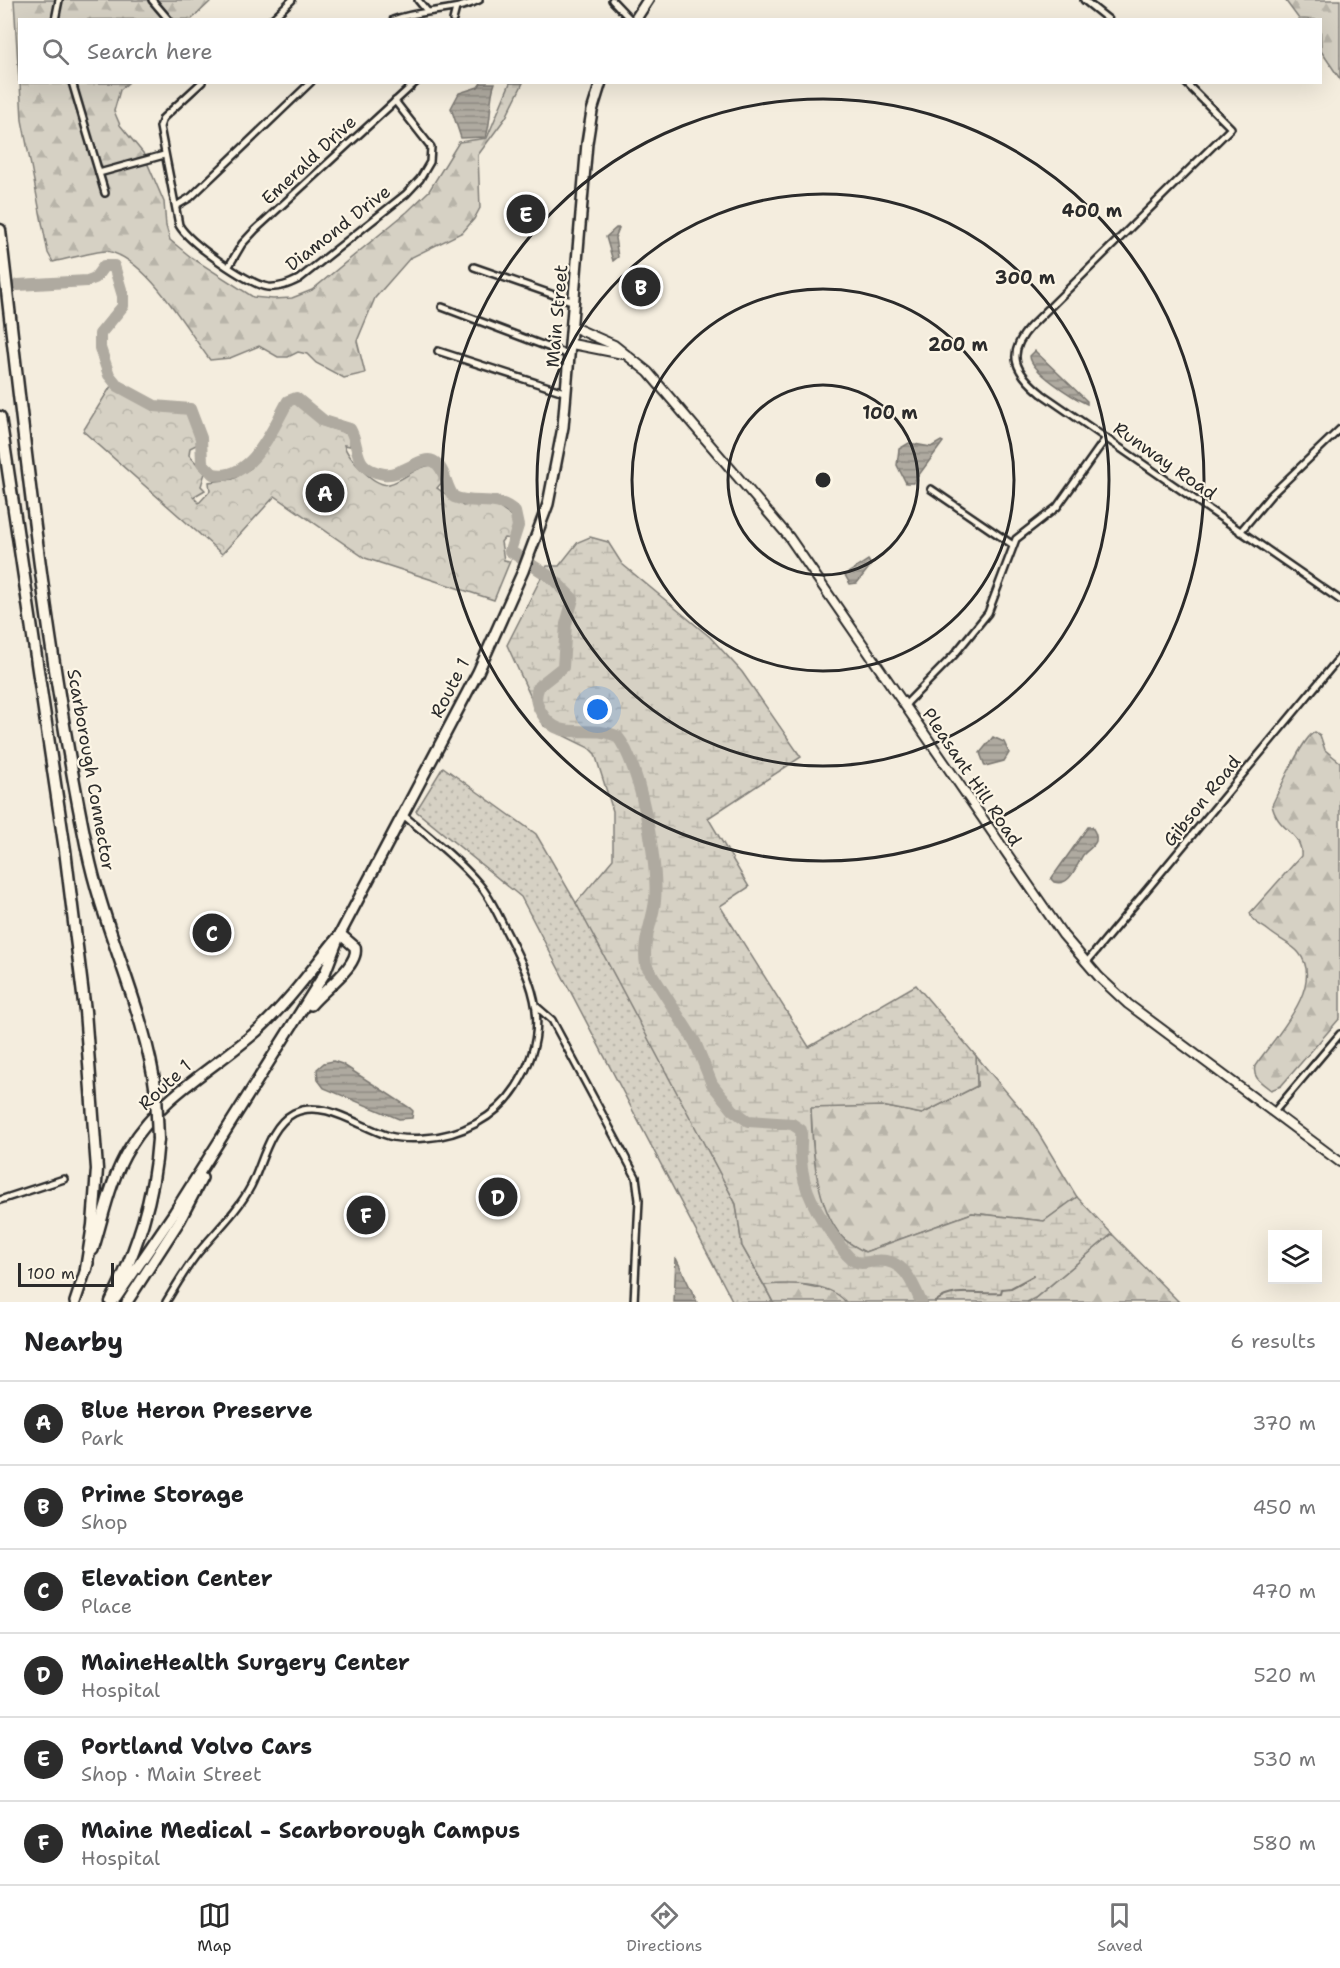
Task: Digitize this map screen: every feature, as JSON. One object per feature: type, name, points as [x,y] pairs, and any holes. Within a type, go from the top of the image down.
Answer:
[{"type":"highway","name":"Scarborough Connector","points":[[0,230],[21,424],[75,790],[99,900],[144,1032],[156,1093],[158,1139],[153,1184],[145,1221],[112,1302]]},
{"type":"highway","name":"Scarborough Connector","points":[[0,417],[64,850],[85,1011],[97,1162],[96,1203],[86,1269]]},
{"type":"main road","points":[[634,18],[648,0]]},
{"type":"main road","name":"Main Street","points":[[532,550],[554,482],[571,355],[588,139],[601,84]]},
{"type":"main road","name":"Route 1","points":[[112,1302],[293,1026],[325,973],[340,934],[475,678],[532,550]]},
{"type":"main road","points":[[293,1026],[325,988],[354,962],[355,947],[340,934]]},
{"type":"main road","name":"Route 1","points":[[74,1302],[117,1172],[138,1135],[178,1091],[233,1050],[270,1018],[300,985],[340,934]]},
{"type":"main road","points":[[127,1302],[180,1220],[223,1134]]},
{"type":"street","points":[[55,18],[59,0]]},
{"type":"street","points":[[152,0],[167,18]]},
{"type":"street","points":[[273,18],[292,0]]},
{"type":"street","points":[[418,0],[427,11]]},
{"type":"street","points":[[401,18],[427,11],[456,8],[479,0]]},
{"type":"street","points":[[612,0],[631,18]]},
{"type":"street","points":[[1084,0],[1106,18]]},
{"type":"street","points":[[454,18],[456,8]]},
{"type":"street","points":[[73,84],[105,193]]},
{"type":"street","name":"Diamond Drive","points":[[200,84],[161,121],[164,155],[179,225],[188,238],[229,266],[262,285],[278,287],[289,284],[406,194],[424,174],[430,162],[431,147],[395,101]]},
{"type":"street","points":[[176,206],[190,197],[309,84]]},
{"type":"street","name":"Emerald Drive","points":[[229,266],[242,244],[255,231],[414,84]]},
{"type":"street","name":"Runway Road","points":[[1187,84],[1231,128],[1218,144],[1031,326],[1016,349],[1016,362],[1021,374],[1042,394],[1340,600]]},
{"type":"street","points":[[99,173],[164,155]]},
{"type":"street","points":[[474,267],[576,302]]},
{"type":"street","points":[[442,307],[571,355]]},
{"type":"street","name":"Pleasant Hill Road","points":[[573,327],[603,338],[657,381],[789,537],[1063,935],[1086,963],[1128,1004],[1340,1162]]},
{"type":"street","name":"Pleasant Hill Road","points":[[572,344],[614,351],[630,358]]},
{"type":"street","points":[[438,351],[567,393]]},
{"type":"street","points":[[1240,532],[1271,495],[1340,429]]},
{"type":"street","points":[[905,705],[954,655],[988,613],[1013,545],[1019,536],[1058,507],[1107,438]]},
{"type":"street","points":[[931,489],[1013,545]]},
{"type":"street","name":"Gibson Road","points":[[1086,963],[1340,657]]},
{"type":"street","points":[[166,1302],[197,1255],[240,1205],[276,1131],[286,1119],[299,1111],[316,1109],[391,1136],[412,1139],[441,1136],[466,1129],[496,1110],[520,1081],[530,1063],[535,1045],[537,1007],[528,975],[485,892],[475,879],[402,814]]},
{"type":"street","points":[[537,1007],[552,1020],[636,1177],[639,1200],[634,1302]]},
{"type":"street","points":[[1274,1112],[1340,1034]]},
{"type":"street","points":[[0,1200],[64,1179]]},
{"type":"green space","points":[[14,0],[212,0],[193,18],[18,18],[18,66]]},
{"type":"green space","points":[[1285,0],[1340,0],[1340,79],[1322,52],[1322,18],[1298,18]]},
{"type":"green space","points":[[20,84],[127,84],[120,90],[114,111],[120,125],[143,153],[164,202],[170,240],[192,258],[253,297],[292,298],[312,290],[407,212],[429,191],[459,142],[487,138],[510,84],[522,84],[506,117],[478,155],[480,208],[474,219],[463,232],[410,258],[375,298],[357,341],[365,373],[344,378],[316,363],[307,354],[298,352],[288,357],[278,357],[259,346],[230,358],[210,360],[165,297],[137,267],[122,257],[103,251],[53,262],[48,253],[22,120]]},
{"type":"green space","points":[[111,386],[160,411],[185,410],[200,443],[190,448],[189,455],[205,473],[201,486],[205,490],[193,497],[199,503],[210,491],[209,482],[233,479],[251,468],[282,421],[286,408],[292,403],[301,406],[323,425],[350,436],[350,446],[344,445],[346,450],[356,464],[376,481],[389,484],[421,468],[433,465],[443,481],[437,488],[463,506],[494,504],[515,519],[512,539],[504,538],[501,542],[504,560],[510,561],[494,600],[365,558],[275,496],[222,554],[83,431]]},
{"type":"green space","points":[[590,537],[608,542],[622,564],[710,637],[742,672],[801,757],[708,818],[749,887],[720,906],[809,1047],[916,985],[976,1056],[977,1086],[922,1114],[882,1106],[811,1108],[812,1140],[817,1175],[826,1209],[833,1224],[844,1239],[865,1252],[972,1213],[1044,1221],[1077,1197],[1112,1234],[1035,1298],[1027,1302],[846,1302],[829,1290],[819,1287],[796,1284],[764,1285],[742,1246],[736,1204],[576,903],[613,859],[613,811],[595,754],[589,748],[544,726],[507,645],[547,566],[559,566],[578,542]]},
{"type":"green space","points":[[1315,732],[1320,735],[1325,750],[1340,762],[1340,1018],[1281,1086],[1271,1090],[1256,1077],[1255,1066],[1294,1012],[1306,981],[1306,966],[1296,950],[1255,922],[1250,913],[1301,856],[1298,842],[1279,821],[1272,805],[1298,753]]},
{"type":"green space","points":[[443,767],[536,834],[603,949],[736,1204],[742,1246],[773,1302],[733,1302],[521,897],[416,811]]},
{"type":"green space","points":[[976,1056],[1031,1121],[1077,1197],[1044,1221],[972,1213],[865,1252],[850,1243],[842,1237],[832,1223],[820,1192],[814,1158],[811,1107],[882,1106],[922,1114],[977,1086]]},
{"type":"green space","points":[[1112,1234],[1179,1302],[1027,1302],[1035,1298]]},
{"type":"green space","points":[[790,1282],[838,1292],[846,1302],[773,1302],[764,1285]]},
{"type":"shaded area","points":[[480,84],[495,84],[486,137],[461,138],[451,108],[459,93],[478,87]]},
{"type":"shaded area","points":[[619,228],[615,238],[618,257],[613,261],[606,237]]},
{"type":"shaded area","points":[[1035,351],[1087,401],[1087,404],[1063,390],[1037,369],[1030,356]]},
{"type":"shaded area","points":[[943,442],[913,483],[906,483],[897,465],[899,449],[909,443],[931,447]]},
{"type":"shaded area","points":[[868,560],[871,565],[857,583],[850,584],[845,575]]},
{"type":"shaded area","points":[[993,737],[1004,742],[1009,753],[1004,761],[985,766],[980,753]]},
{"type":"shaded area","points":[[1088,827],[1092,827],[1095,832],[1095,843],[1083,855],[1068,879],[1060,883],[1054,882],[1051,879]]},
{"type":"shaded area","points":[[333,1061],[342,1064],[410,1108],[413,1111],[412,1118],[399,1119],[324,1088],[318,1080],[317,1069],[324,1063]]},
{"type":"shaded area","points":[[676,1258],[697,1302],[674,1302]]},
{"type":"waterway","points":[[18,285],[87,281],[95,278],[104,266],[114,266],[123,296],[123,306],[100,334],[100,348],[109,375],[118,386],[155,406],[190,409],[201,438],[202,463],[213,474],[227,474],[239,470],[250,462],[260,451],[288,401],[296,398],[324,421],[350,429],[359,456],[366,467],[384,474],[391,474],[423,461],[433,461],[443,473],[454,497],[470,501],[501,503],[515,512],[518,526],[510,551],[552,578],[573,599],[566,624],[563,667],[539,686],[536,699],[539,708],[548,722],[556,727],[617,736],[633,768],[640,791],[651,841],[655,885],[655,901],[645,949],[646,965],[695,1042],[712,1084],[733,1110],[748,1121],[792,1124],[801,1130],[802,1170],[808,1192],[818,1213],[845,1253],[858,1263],[884,1261],[899,1266],[910,1278],[921,1302]]},
{"type":"waterway","points":[[935,1302],[942,1297],[958,1293],[1001,1293],[1002,1289],[1011,1288],[1033,1276]]},
{"type":"place","name":"Portland Volvo Cars","points":[[526,214]]},
{"type":"place","name":"Prime Storage","points":[[641,287]]},
{"type":"place","name":"Blue Heron Preserve","points":[[325,493]]},
{"type":"place","name":"Elevation Center","points":[[212,933]]},
{"type":"place","name":"MaineHealth Surgery Center","points":[[498,1197]]},
{"type":"place","name":"Maine Medical - Scarborough Campus","points":[[366,1215]]}]
